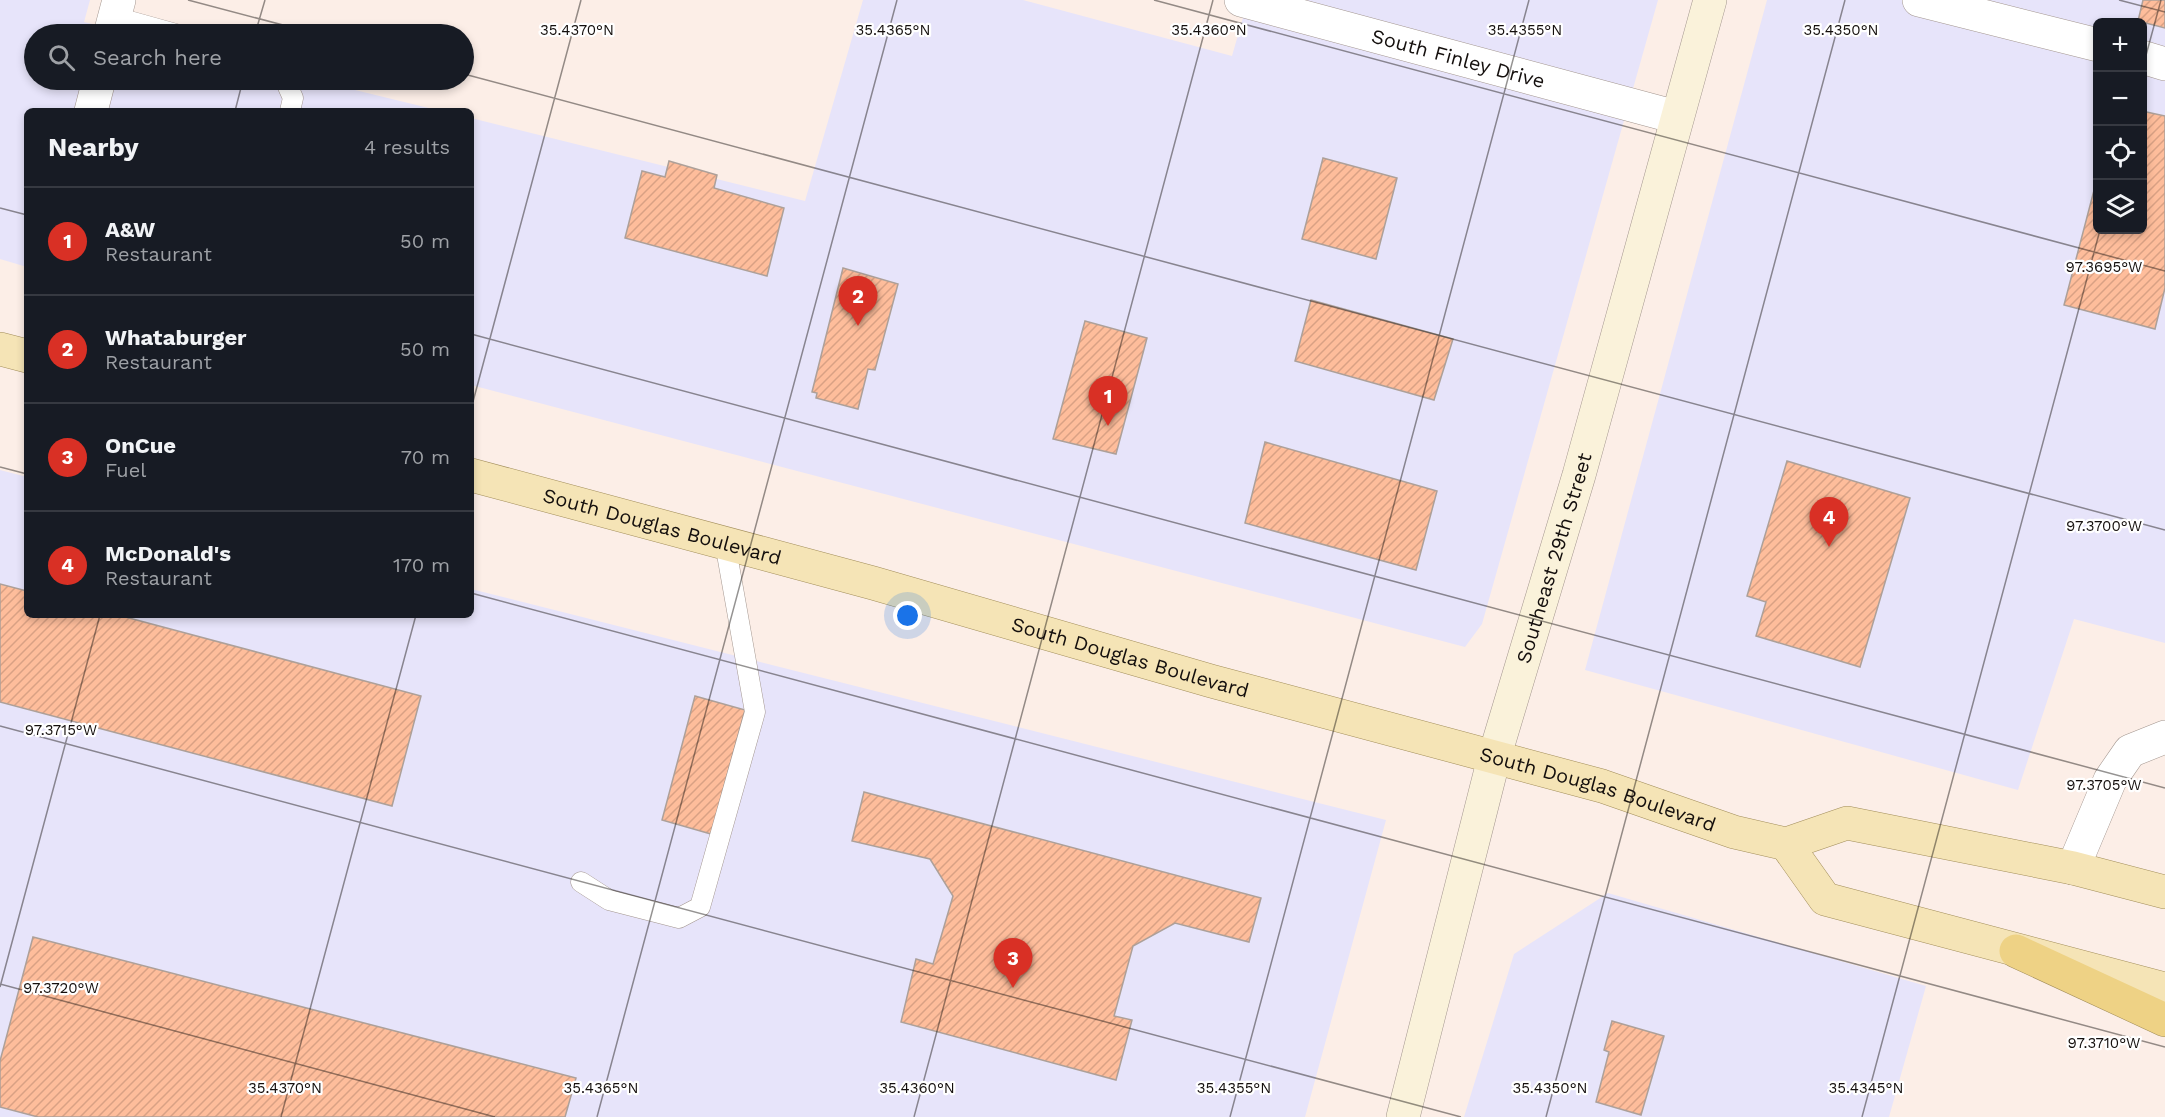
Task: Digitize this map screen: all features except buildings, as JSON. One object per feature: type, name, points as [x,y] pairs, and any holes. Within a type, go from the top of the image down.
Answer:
[{"type":"highway","points":[[2016,951],[2165,1020]]},
{"type":"main road","name":"Southeast 29th Street","points":[[1403,1117],[1494,758],[1579,475],[1710,0]]},
{"type":"main road","name":"South Douglas Boulevard","points":[[474,476],[1602,786],[1734,832],[1786,844]]},
{"type":"main road","points":[[2165,892],[2073,868],[1847,823],[1786,844],[1825,899],[2165,989]]},
{"type":"street","name":"South Finley Drive","points":[[1241,0],[1676,117]]},
{"type":"street","points":[[1919,0],[2093,44]]},
{"type":"street","points":[[2147,59],[2165,64]]},
{"type":"street","points":[[92,108],[96,90]]},
{"type":"street","points":[[2073,868],[2110,780],[2130,751],[2165,737]]},
{"type":"lane","points":[[115,17],[140,24]]},
{"type":"lane","points":[[289,90],[293,98],[291,108]]},
{"type":"lane","points":[[581,882],[609,900],[679,918],[700,907],[755,712],[725,543]]},
{"type":"shaded area","points":[[0,0],[90,0],[84,22],[92,24],[24,24],[24,90],[355,90],[429,108],[24,108],[24,266],[0,259]]},
{"type":"shaded area","points":[[863,0],[1023,0],[1232,56],[1248,0],[1658,0],[1482,624],[1465,647],[474,386],[474,119],[805,201]]},
{"type":"shaded area","points":[[1767,0],[2165,0],[2165,643],[2074,619],[2018,790],[1585,670]]},
{"type":"shaded area","points":[[0,470],[24,476],[24,618],[474,618],[474,590],[1386,820],[1305,1117],[0,1117]]},
{"type":"shaded area","points":[[1608,893],[1926,986],[1889,1117],[1464,1117],[1514,954]]},
{"type":"place","name":"Whataburger","points":[[858,326]]},
{"type":"place","name":"A&W","points":[[1108,426]]},
{"type":"place","name":"McDonald's","points":[[1829,547]]},
{"type":"place","name":"OnCue","points":[[1013,988]]}]
